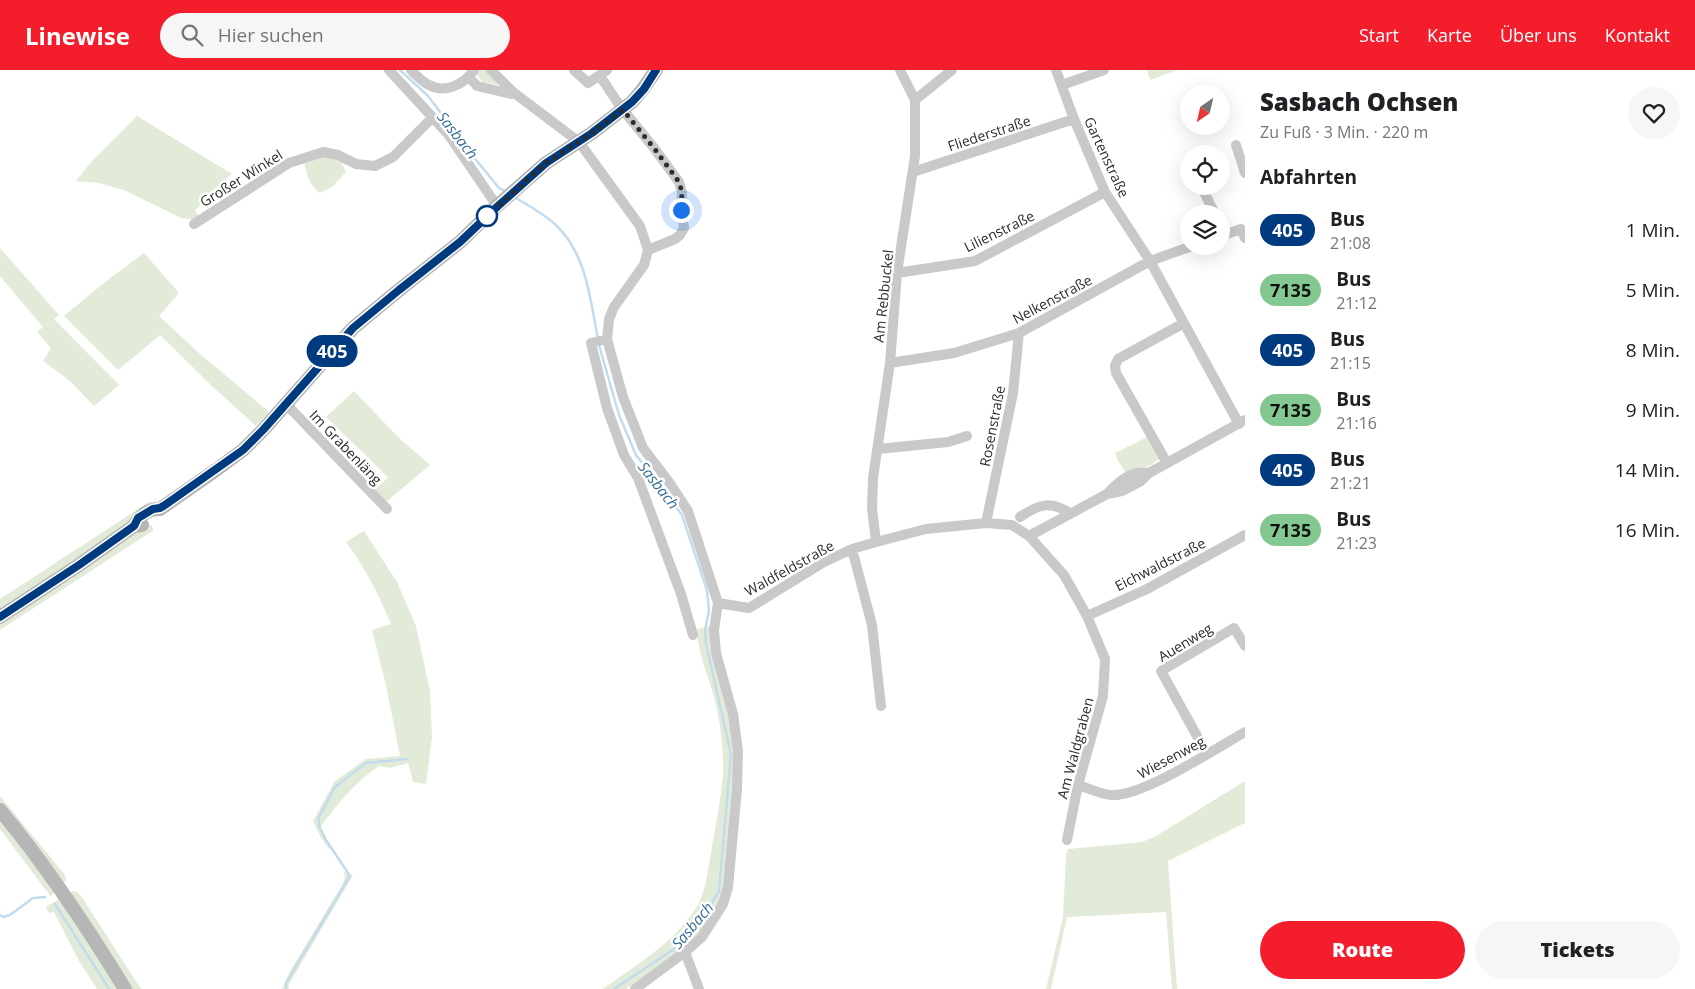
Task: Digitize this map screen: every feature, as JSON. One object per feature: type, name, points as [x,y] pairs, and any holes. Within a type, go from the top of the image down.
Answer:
[{"type":"street","points":[[390,70],[448,134],[500,203]]},
{"type":"street","points":[[411,70],[428,85],[437,88],[444,88],[463,82],[471,73],[477,86],[511,94],[513,92]]},
{"type":"street","points":[[492,70],[513,92],[579,142],[640,226],[648,250],[644,264],[614,307],[601,340],[643,448],[670,482],[688,511],[718,603],[714,630],[716,652],[733,714],[738,751],[737,789],[728,887],[723,904],[702,937],[635,989]]},
{"type":"street","points":[[574,70],[588,84],[603,73],[623,110],[679,182],[682,192],[681,210],[684,228],[676,239],[648,250]]},
{"type":"street","points":[[0,617],[134,526],[152,520],[162,507],[243,450],[353,328],[460,242],[500,203],[546,163],[623,110],[644,89],[656,70]]},
{"type":"street","points":[[900,70],[915,100],[952,70]]},
{"type":"street","name":"Gartenstraße","points":[[1056,70],[1074,119],[1105,192],[1150,261],[1242,422]]},
{"type":"street","points":[[1062,85],[1104,70]]},
{"type":"street","name":"Am Rebbuckel","points":[[876,542],[872,508],[873,478],[890,363],[897,273],[916,156],[915,100]]},
{"type":"street","name":"Großer Winkel","points":[[194,224],[289,163],[323,152],[338,155],[356,164],[375,166],[393,157],[432,118]]},
{"type":"street","name":"Fliederstraße","points":[[913,172],[1074,119]]},
{"type":"street","points":[[1236,145],[1243,161],[1245,173]]},
{"type":"street","name":"Lilienstraße","points":[[897,273],[975,261],[1105,192]]},
{"type":"street","points":[[1230,231],[1244,230]]},
{"type":"street","name":"Nelkenstraße","points":[[890,363],[954,353],[1019,334],[1150,261],[1180,250]]},
{"type":"street","points":[[1167,463],[1116,373],[1115,366],[1118,359],[1184,323]]},
{"type":"street","name":"Rosenstraße","points":[[986,523],[1013,393],[1019,334]]},
{"type":"street","points":[[601,340],[590,343],[607,408],[624,455],[638,478],[681,594],[693,635]]},
{"type":"street","name":"Im Grabenläng","points":[[286,404],[387,509]]},
{"type":"street","points":[[1029,536],[1107,494],[1122,491],[1142,481],[1150,473],[1242,422]]},
{"type":"street","points":[[878,449],[948,442],[967,436]]},
{"type":"street","points":[[1020,517],[1047,504],[1059,506],[1071,514]]},
{"type":"street","name":"Waldfeldstraße","points":[[718,603],[749,608],[824,562],[852,549],[926,529],[986,523],[1012,525],[1029,536]]},
{"type":"street","name":"Eichwaldstraße","points":[[1087,616],[1147,589],[1245,535]]},
{"type":"street","name":"Am Waldgraben","points":[[1029,536],[1064,574],[1087,616],[1105,659],[1103,696],[1078,785],[1067,840]]},
{"type":"street","points":[[852,549],[872,625],[881,706]]},
{"type":"street","name":"Auenweg","points":[[1207,754],[1161,671],[1234,628],[1245,646]]},
{"type":"street","name":"Wiesenweg","points":[[1078,785],[1111,795],[1135,792],[1159,781],[1245,732]]},
{"type":"street","points":[[0,810],[62,892],[125,989]]},
{"type":"street","points":[[685,952],[699,989]]},
{"type":"green space","points":[[479,70],[486,70],[499,83],[497,85],[482,82],[476,73]]},
{"type":"green space","points":[[1147,70],[1177,70],[1150,80]]},
{"type":"green space","points":[[137,116],[232,174],[212,191],[213,195],[195,210],[199,216],[197,218],[181,218],[124,190],[99,183],[76,181],[91,162]]},
{"type":"green space","points":[[319,157],[329,157],[341,162],[346,172],[332,187],[320,193],[309,179],[304,161]]},
{"type":"green space","points":[[0,248],[59,315],[54,319],[119,385],[94,406],[70,381],[43,361],[51,348],[37,332],[43,327],[0,276]]},
{"type":"green space","points":[[144,253],[179,293],[159,316],[200,354],[269,412],[256,426],[160,335],[118,370],[64,316]]},
{"type":"green space","points":[[354,391],[398,437],[430,465],[385,503],[374,491],[388,477],[326,417]]},
{"type":"green space","points":[[1147,437],[1159,459],[1151,465],[1126,473],[1115,453]]},
{"type":"green space","points":[[149,502],[156,504],[0,609],[0,599]]},
{"type":"green space","points":[[148,525],[151,525],[154,530],[0,630],[0,624]]},
{"type":"green space","points":[[364,531],[397,582],[416,626],[430,691],[432,736],[426,784],[413,782],[408,763],[390,768],[379,766],[347,793],[321,826],[321,832],[332,846],[329,849],[313,821],[335,781],[366,759],[400,756],[386,685],[372,630],[391,624],[371,582],[346,542]]},
{"type":"green space","points":[[710,626],[710,647],[730,717],[734,750],[735,783],[722,899],[699,933],[679,952],[626,989],[603,989],[651,955],[673,936],[697,907],[703,892],[719,804],[723,766],[718,714],[698,640],[697,629]]},
{"type":"green space","points":[[1245,781],[1245,823],[1168,861],[1177,989],[1172,989],[1166,912],[1067,917],[1051,989],[1046,989],[1063,917],[1066,855],[1068,849],[1142,842],[1156,836]]},
{"type":"green space","points":[[0,796],[65,875],[66,881],[61,882],[0,804]]},
{"type":"green space","points":[[0,817],[54,891],[51,897],[0,829]]},
{"type":"green space","points":[[344,872],[353,875],[288,986],[289,989],[282,989],[289,973],[342,885],[345,878]]},
{"type":"green space","points":[[72,891],[77,892],[81,896],[141,989],[131,989],[70,894]]},
{"type":"green space","points":[[59,899],[122,989],[97,989],[79,961],[54,912],[49,913],[46,907]]},
{"type":"waterway","name":"Sasbach","points":[[400,70],[428,96],[477,161],[499,188],[505,191]]},
{"type":"waterway","name":"Sasbach","points":[[514,197],[541,213],[556,225],[575,250],[586,278],[598,339]]},
{"type":"waterway","name":"Sasbach","points":[[599,345],[619,415],[636,455],[682,515],[707,590],[709,611],[705,630],[706,644],[731,754],[719,891],[704,916],[677,947],[614,989]]},
{"type":"waterway","points":[[286,989],[286,983],[350,876],[326,840],[319,826],[319,817],[335,787],[366,763],[407,759]]},
{"type":"waterway","points":[[0,915],[3,917],[10,915],[33,898],[45,897]]},
{"type":"waterway","points":[[55,904],[109,989]]},
{"type":"bus line","name":"405","points":[[0,617],[134,526],[138,518],[153,509],[165,505],[243,450],[353,328],[460,242],[546,163],[592,133],[632,102],[644,89],[656,70]]},
{"type":"route","points":[[487,216],[546,163],[623,110],[679,182],[682,192],[681,210]]}]
